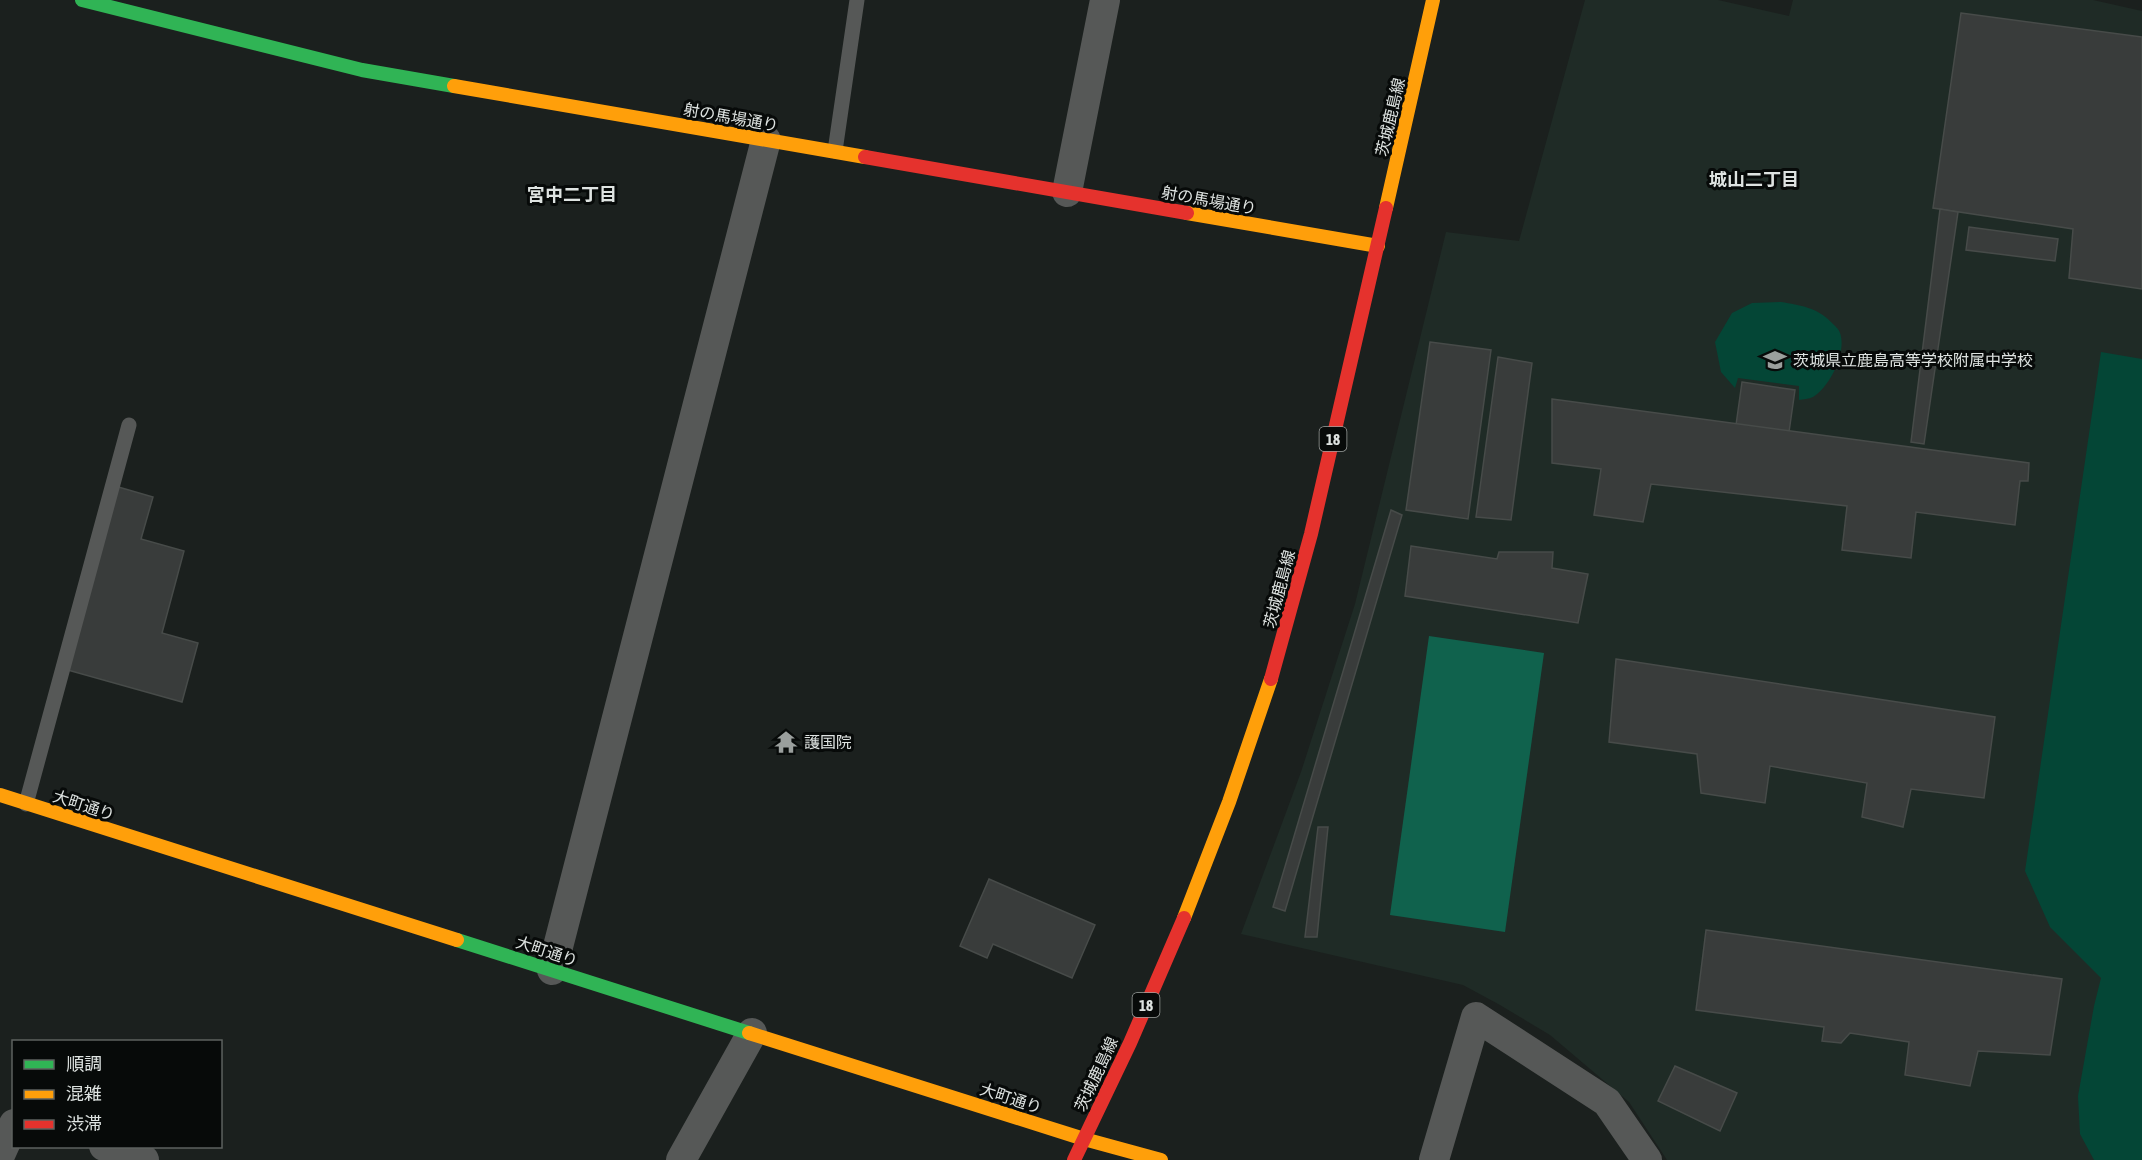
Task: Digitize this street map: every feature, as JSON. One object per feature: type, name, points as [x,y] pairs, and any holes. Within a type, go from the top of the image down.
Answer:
[{"type":"main road","name":"射の馬場通り","points":[[82,0],[362,70],[1378,246]]},
{"type":"main road","name":"茨城鹿島線","points":[[1074,1160],[1113,1081],[1173,945],[1229,802],[1272,678],[1313,528],[1433,0]]},
{"type":"main road","name":"大町通り","points":[[0,795],[1084,1139],[1161,1160]]},
{"type":"street","points":[[1067,192],[1105,0]]},
{"type":"street","points":[[552,970],[766,140]]},
{"type":"street","points":[[1434,1160],[1476,1017],[1607,1102],[1647,1160]]},
{"type":"street","points":[[681,1160],[752,1033]]},
{"type":"street","points":[[0,1155],[12,1128]]},
{"type":"street","points":[[110,1148],[144,1160]]},
{"type":"lane","points":[[835,152],[857,0]]},
{"type":"lane","points":[[26,804],[129,425]]},
{"type":"shaded area","points":[[1585,0],[1718,0],[1789,16],[1793,0],[2093,0],[2142,11],[2142,1160],[1667,1160],[1629,1102],[1550,1035],[1463,985],[1241,934],[1301,772],[1355,604],[1446,232],[1519,241]]},
{"type":"shaded area","points":[[1781,302],[1802,306],[1820,313],[1840,333],[1841,350],[1836,368],[1825,385],[1811,398],[1799,400],[1799,386],[1738,378],[1735,388],[1721,372],[1715,342],[1732,313],[1752,303]]},
{"type":"shaded area","points":[[2101,352],[2142,359],[2142,1160],[2094,1160],[2080,1134],[2078,1096],[2101,978],[2050,927],[2025,871]]},
{"type":"shaded area","points":[[1429,636],[1544,653],[1505,932],[1390,915]]},
{"type":"building","points":[[1961,13],[2142,37],[2142,289],[2069,278],[2073,229],[1933,208]]},
{"type":"building","points":[[1940,209],[1958,212],[1924,444],[1911,442]]},
{"type":"building","points":[[1969,227],[2058,239],[2055,261],[1966,250]]},
{"type":"building","points":[[1430,342],[1491,350],[1468,519],[1406,510]]},
{"type":"building","points":[[1498,357],[1532,363],[1511,520],[1476,517]]},
{"type":"building","points":[[1742,382],[1795,390],[1789,432],[1736,425]]},
{"type":"building","points":[[1552,399],[2029,463],[2028,481],[2020,481],[2015,525],[1916,512],[1911,558],[1842,550],[1847,506],[1651,484],[1643,522],[1594,515],[1601,469],[1552,463]]},
{"type":"building","points":[[115,486],[153,497],[141,539],[184,551],[162,633],[198,643],[182,702],[64,669]]},
{"type":"building","points":[[1391,510],[1402,515],[1285,911],[1273,907]]},
{"type":"building","points":[[1411,546],[1497,559],[1499,552],[1553,552],[1552,568],[1588,574],[1578,623],[1405,596]]},
{"type":"building","points":[[1616,659],[1995,717],[1984,798],[1911,789],[1903,827],[1862,817],[1867,783],[1770,766],[1765,803],[1701,793],[1697,754],[1609,742]]},
{"type":"building","points":[[1318,827],[1328,827],[1317,937],[1305,937]]},
{"type":"building","points":[[989,879],[1095,925],[1072,978],[993,944],[987,958],[960,946]]},
{"type":"building","points":[[1706,930],[2062,979],[2050,1055],[1978,1051],[1970,1086],[1905,1075],[1909,1042],[1850,1033],[1841,1043],[1822,1041],[1824,1027],[1696,1010]]},
{"type":"building","points":[[1675,1066],[1737,1093],[1720,1131],[1658,1101]]},
{"type":"traffic: fast","points":[[82,0],[362,70],[454,86]]},
{"type":"traffic: fast","points":[[457,940],[749,1033]]},
{"type":"traffic: slow","points":[[1386,208],[1433,0]]},
{"type":"traffic: slow","points":[[454,86],[865,157]]},
{"type":"traffic: slow","points":[[1187,213],[1378,246]]},
{"type":"traffic: slow","points":[[1184,918],[1229,802],[1271,679]]},
{"type":"traffic: slow","points":[[0,795],[457,940]]},
{"type":"traffic: slow","points":[[749,1033],[1084,1139],[1161,1160]]},
{"type":"traffic: jam","points":[[865,157],[1187,213]]},
{"type":"traffic: jam","points":[[1271,679],[1311,534],[1386,208]]},
{"type":"traffic: jam","points":[[1074,1160],[1130,1043],[1184,918]]},
{"type":"place","name":"茨城県立鹿島高等学校附属中学校","points":[[1775,360]]},
{"type":"place","name":"護国院","points":[[786,742]]},
{"type":"district","name":"城山二丁目","points":[[1754,179]]},
{"type":"district","name":"宮中二丁目","points":[[572,194]]}]
